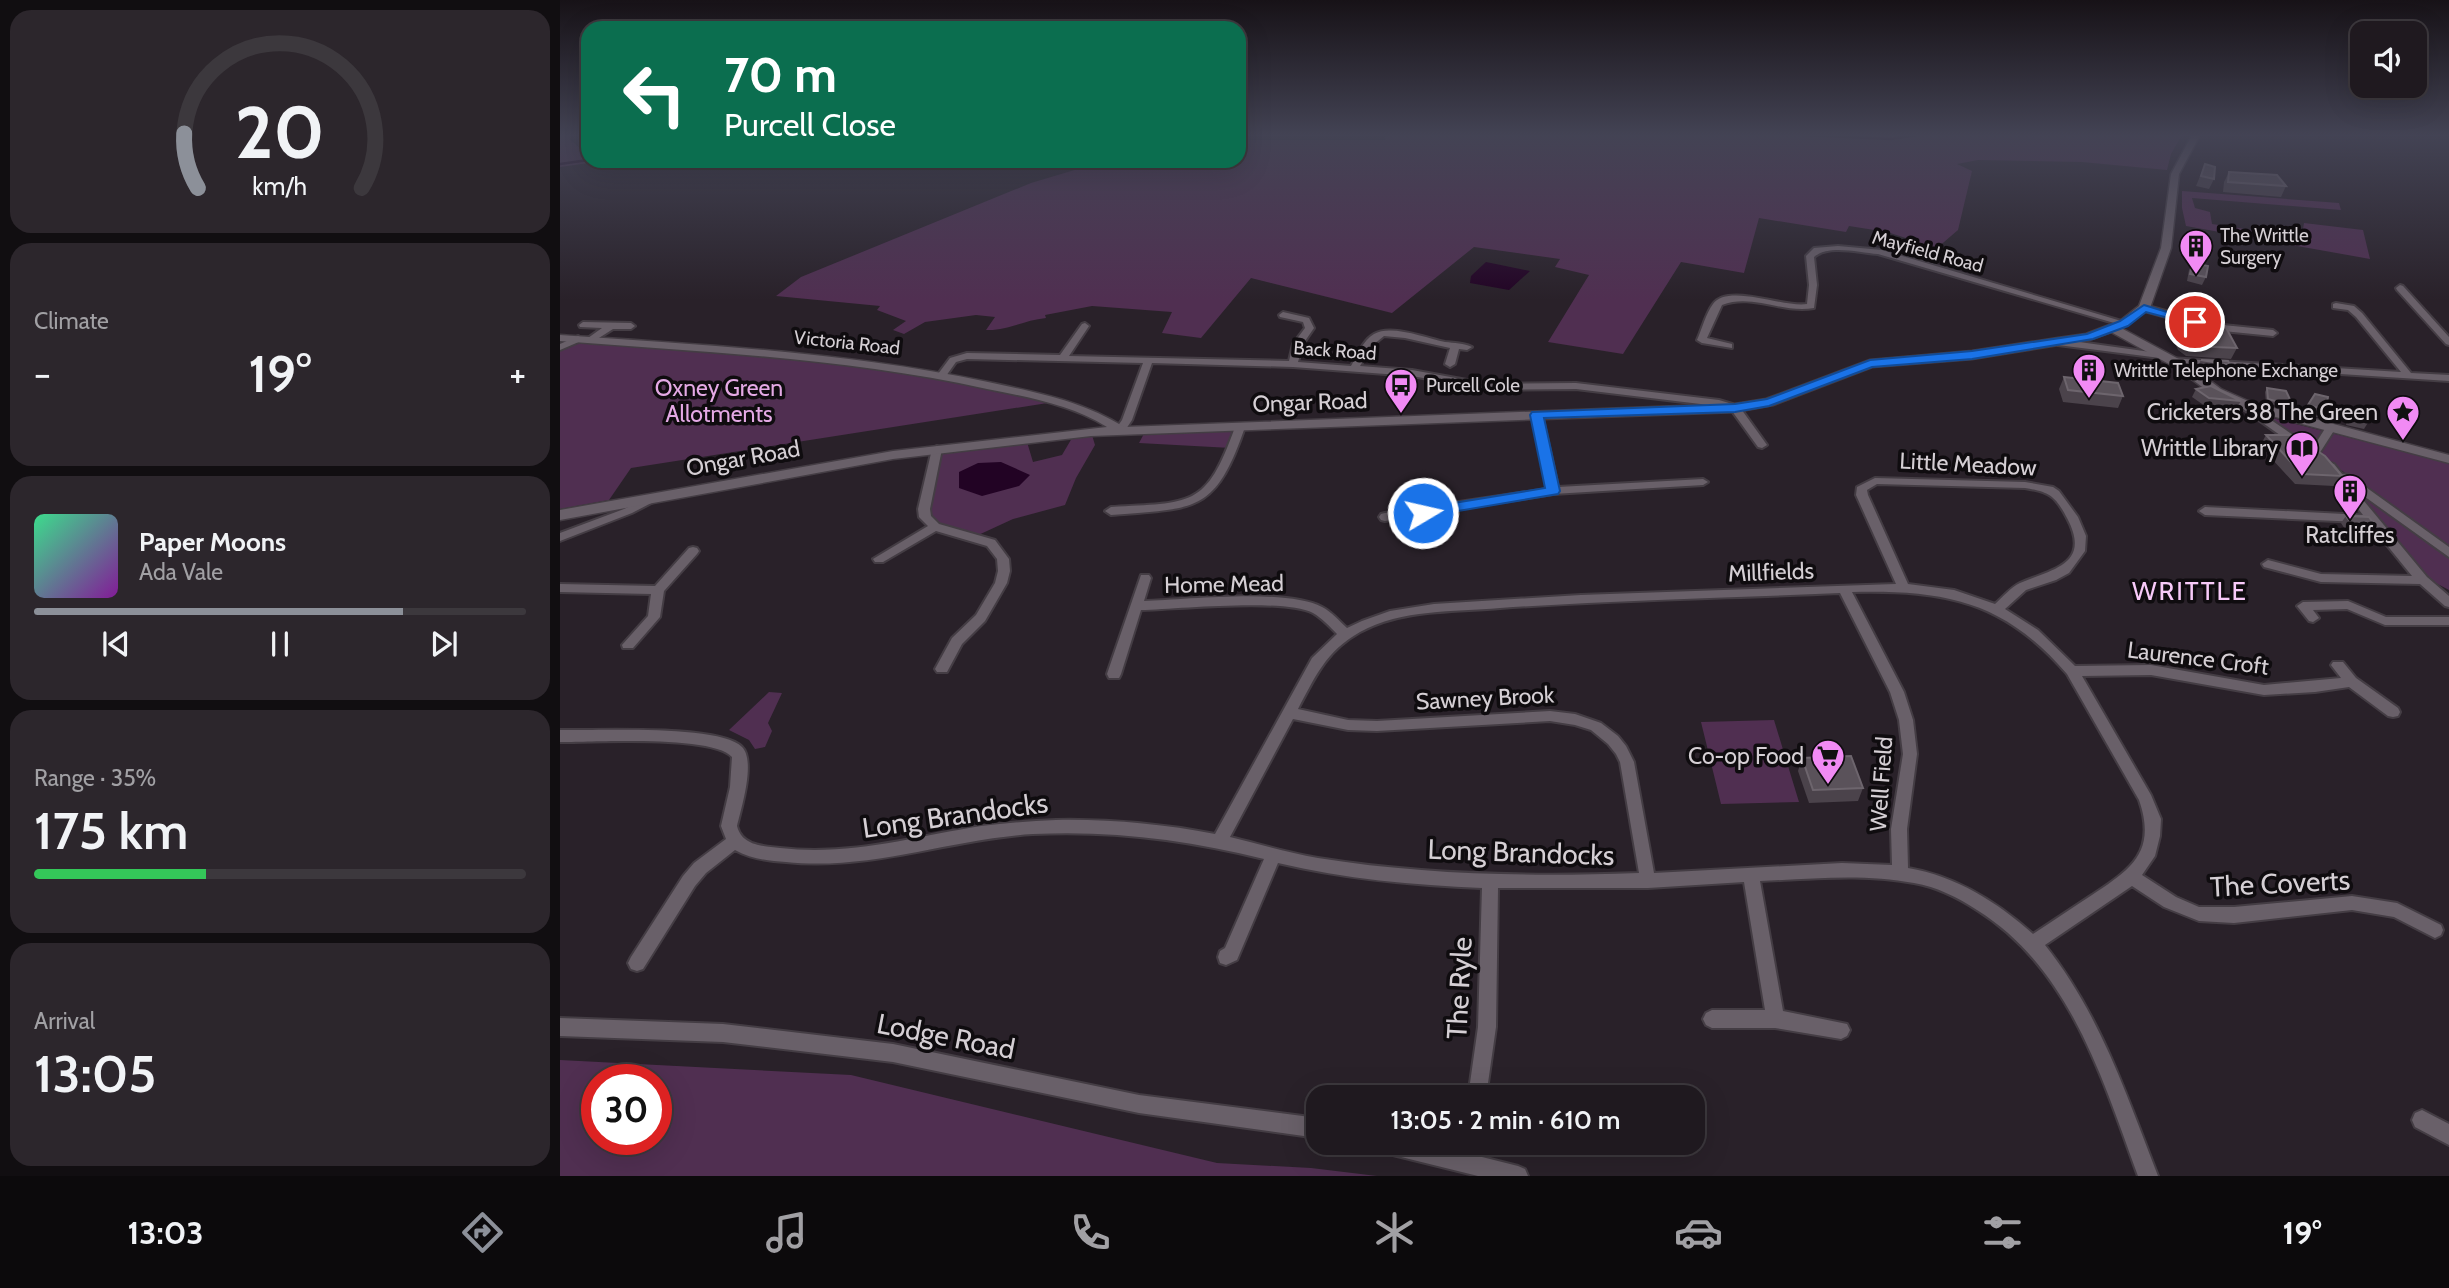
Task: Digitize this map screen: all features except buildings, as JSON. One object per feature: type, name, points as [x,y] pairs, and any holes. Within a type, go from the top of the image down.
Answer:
[{"type":"street","points":[[2173,190],[2166,248],[2144,308],[2119,326],[2217,392],[2243,404],[2449,459]]},
{"type":"street","name":"Mayfield Road","points":[[1729,346],[1702,340],[1718,303],[1732,299],[1790,307],[1811,306],[1813,275],[1810,256],[1816,250],[1838,248],[1889,254],[2101,314],[2119,326]]},
{"type":"street","points":[[2400,288],[2449,342]]},
{"type":"street","points":[[2336,306],[2351,308],[2359,315],[2408,374]]},
{"type":"street","points":[[2144,308],[2213,327],[2273,333]]},
{"type":"street","points":[[1283,315],[1306,320],[1310,328],[1298,344],[1293,364]]},
{"type":"street","points":[[1381,334],[1386,323]]},
{"type":"street","points":[[583,324],[631,326]]},
{"type":"street","points":[[591,340],[611,326]]},
{"type":"street","points":[[1063,358],[1085,326]]},
{"type":"street","name":"Ongar Road","points":[[560,515],[937,449],[1120,430],[1240,428],[1732,408],[1769,402],[1870,364],[1972,355],[2058,342],[2119,326]]},
{"type":"street","points":[[1354,368],[1375,337],[1381,334],[1404,336],[1455,348],[1468,347]]},
{"type":"street","name":"Victoria Road","points":[[560,338],[835,359],[943,374],[1085,411],[1120,430]]},
{"type":"street","points":[[560,347],[578,339]]},
{"type":"street","name":"Ongar Road","points":[[2058,342],[2168,358],[2449,378]]},
{"type":"street","points":[[1450,364],[1455,348]]},
{"type":"street","name":"Back Road","points":[[943,374],[953,360],[959,357],[1293,364],[1412,373],[1498,387],[1558,385],[1621,390],[1719,403],[1732,408]]},
{"type":"street","points":[[1120,430],[1127,420],[1148,361]]},
{"type":"street","points":[[2243,404],[2449,553]]},
{"type":"street","points":[[1732,408],[1762,445]]},
{"type":"street","points":[[1537,415],[1553,491]]},
{"type":"street","points":[[1111,511],[1182,504],[1205,497],[1224,471],[1240,428]]},
{"type":"street","points":[[2314,454],[2330,429]]},
{"type":"street","points":[[937,449],[924,509],[925,517],[935,527],[991,543],[1003,559],[1004,571],[1001,583],[981,618],[957,641],[942,669]]},
{"type":"street","points":[[2333,469],[2370,518],[2424,580],[2449,603]]},
{"type":"street","name":"Little Meadow","points":[[1904,588],[1862,495],[1861,489],[1864,485],[1890,481],[2025,485],[2049,489],[2061,499],[2072,517],[2080,536],[2079,551],[2066,570],[2022,587],[1997,609]]},
{"type":"street","points":[[1385,517],[1553,491],[1703,482]]},
{"type":"street","points":[[560,537],[628,511],[656,497]]},
{"type":"street","points":[[2205,511],[2370,518]]},
{"type":"street","points":[[879,559],[935,527]]},
{"type":"street","points":[[628,645],[654,617],[658,590],[693,551]]},
{"type":"street","points":[[2268,564],[2321,578],[2424,580]]},
{"type":"street","name":"Home Mead","points":[[1114,674],[1145,578]]},
{"type":"street","points":[[560,588],[658,590]]},
{"type":"street","name":"Millfields","points":[[1219,842],[1317,661],[1328,646],[1345,634],[1381,618],[1420,610],[1529,601],[1931,589],[1997,609],[2045,641],[2072,671],[2134,775],[2153,819],[2147,856],[2133,877],[2034,943]]},
{"type":"street","name":"Well Field","points":[[1845,590],[1897,692],[1906,720],[1910,754],[1899,829],[1900,871]]},
{"type":"street","name":"Home Mead","points":[[1136,606],[1268,603],[1301,605],[1316,609],[1345,634]]},
{"type":"street","points":[[2313,618],[2303,606],[2348,605],[2385,621],[2449,621]]},
{"type":"street","points":[[2338,665],[2351,682],[2393,712]]},
{"type":"street","name":"Laurence Croft","points":[[2072,671],[2151,670],[2263,690],[2351,682]]},
{"type":"street","name":"Sawney Brook","points":[[1289,713],[1348,725],[1377,726],[1550,716],[1572,717],[1593,723],[1609,734],[1621,748],[1627,762],[1648,881]]},
{"type":"street","points":[[560,737],[698,738],[728,744],[737,752],[740,767],[729,826],[730,835],[735,841],[714,856],[689,881],[637,963]]},
{"type":"street","name":"Long Brandocks","points":[[735,841],[749,850],[825,858],[871,854],[995,831],[1056,826],[1122,828],[1219,842],[1273,856],[1375,872],[1490,881],[1648,881],[1873,869],[1900,871],[1966,893],[2012,923],[2058,971],[2088,1023],[2148,1176]]},
{"type":"street","points":[[1226,957],[1231,954],[1273,856]]},
{"type":"street","points":[[1751,875],[1775,1019]]},
{"type":"street","name":"The Coverts","points":[[2133,877],[2170,902],[2199,914],[2234,915],[2363,904],[2397,911],[2435,930]]},
{"type":"street","name":"The Ryle","points":[[1479,1085],[1487,1027],[1490,881]]},
{"type":"street","points":[[1713,1019],[1775,1019],[1841,1030]]},
{"type":"street","name":"Lodge Road","points":[[560,1027],[723,1033],[893,1053],[1139,1104],[1306,1126]]},
{"type":"street","points":[[2421,1121],[2449,1135]]},
{"type":"street","points":[[1472,1155],[1518,1176]]},
{"type":"green space","points":[[1014,190],[1968,190],[1958,230],[1937,248],[1887,232],[1849,226],[1846,232],[1759,218],[1744,273],[1681,262],[1623,354],[1548,342],[1589,275],[1555,267],[1560,259],[1474,247],[1392,313],[1251,278],[1201,338],[1162,333],[1172,312],[1092,306],[1045,315],[1046,318],[1002,329],[986,330],[995,317],[976,315],[925,322],[904,334],[893,330],[906,321],[877,310],[880,306],[776,296],[801,277]]},
{"type":"green space","points":[[2182,191],[2339,203],[2341,210],[2192,198],[2195,208],[2210,212],[2212,224],[2291,236],[2302,235],[2304,223],[2363,230],[2370,259],[2186,226]]},
{"type":"green space","name":"Oxney Green Allotments","points":[[560,338],[835,359],[1054,402],[631,468],[609,500],[560,509],[560,347],[563,343]]},
{"type":"green space","points":[[2264,416],[2449,463],[2449,590],[2430,580],[2351,486],[2361,484]]},
{"type":"green space","points":[[1240,427],[1231,448],[1139,443],[1147,428]]},
{"type":"green space","points":[[1092,435],[1095,445],[1076,478],[1065,505],[1013,519],[974,537],[932,520],[931,506],[940,451],[1027,442],[1033,462],[1062,455],[1072,438]]},
{"type":"green space","points":[[769,692],[782,693],[768,723],[772,731],[765,747],[755,749],[749,740],[729,730]]},
{"type":"green space","points":[[1774,720],[1799,802],[1721,804],[1701,722]]},
{"type":"green space","points":[[560,1060],[638,1064],[581,1064],[581,1155],[672,1155],[672,1066],[851,1075],[1217,1163],[1311,1168],[1377,1176],[560,1176]]},
{"type":"shaded area","points":[[1486,262],[1530,271],[1509,290],[1470,283],[1471,276]]},
{"type":"shaded area","points":[[1001,462],[1030,475],[1019,486],[982,496],[959,488],[959,472],[978,463]]},
{"type":"place","name":"The Writtle Surgery","points":[[2196,276]]},
{"type":"place","name":"Writtle Telephone Exchange","points":[[2089,400]]},
{"type":"place","name":"Purcell Cole","points":[[1401,415]]},
{"type":"place","name":"Cricketers 38 The Green","points":[[2403,442]]},
{"type":"place","name":"Writtle Library","points":[[2302,478]]},
{"type":"place","name":"Ratcliffes","points":[[2350,521]]},
{"type":"place","name":"Co-op Food","points":[[1828,786]]},
{"type":"district","name":"WRITTLE","points":[[2190,591]]},
{"type":"route","points":[[1423,513],[1553,491],[1537,415],[1735,408],[1761,404],[1795,394],[1854,368],[1870,364],[1972,355],[2089,337],[2124,324],[2144,308],[2195,322]]}]
